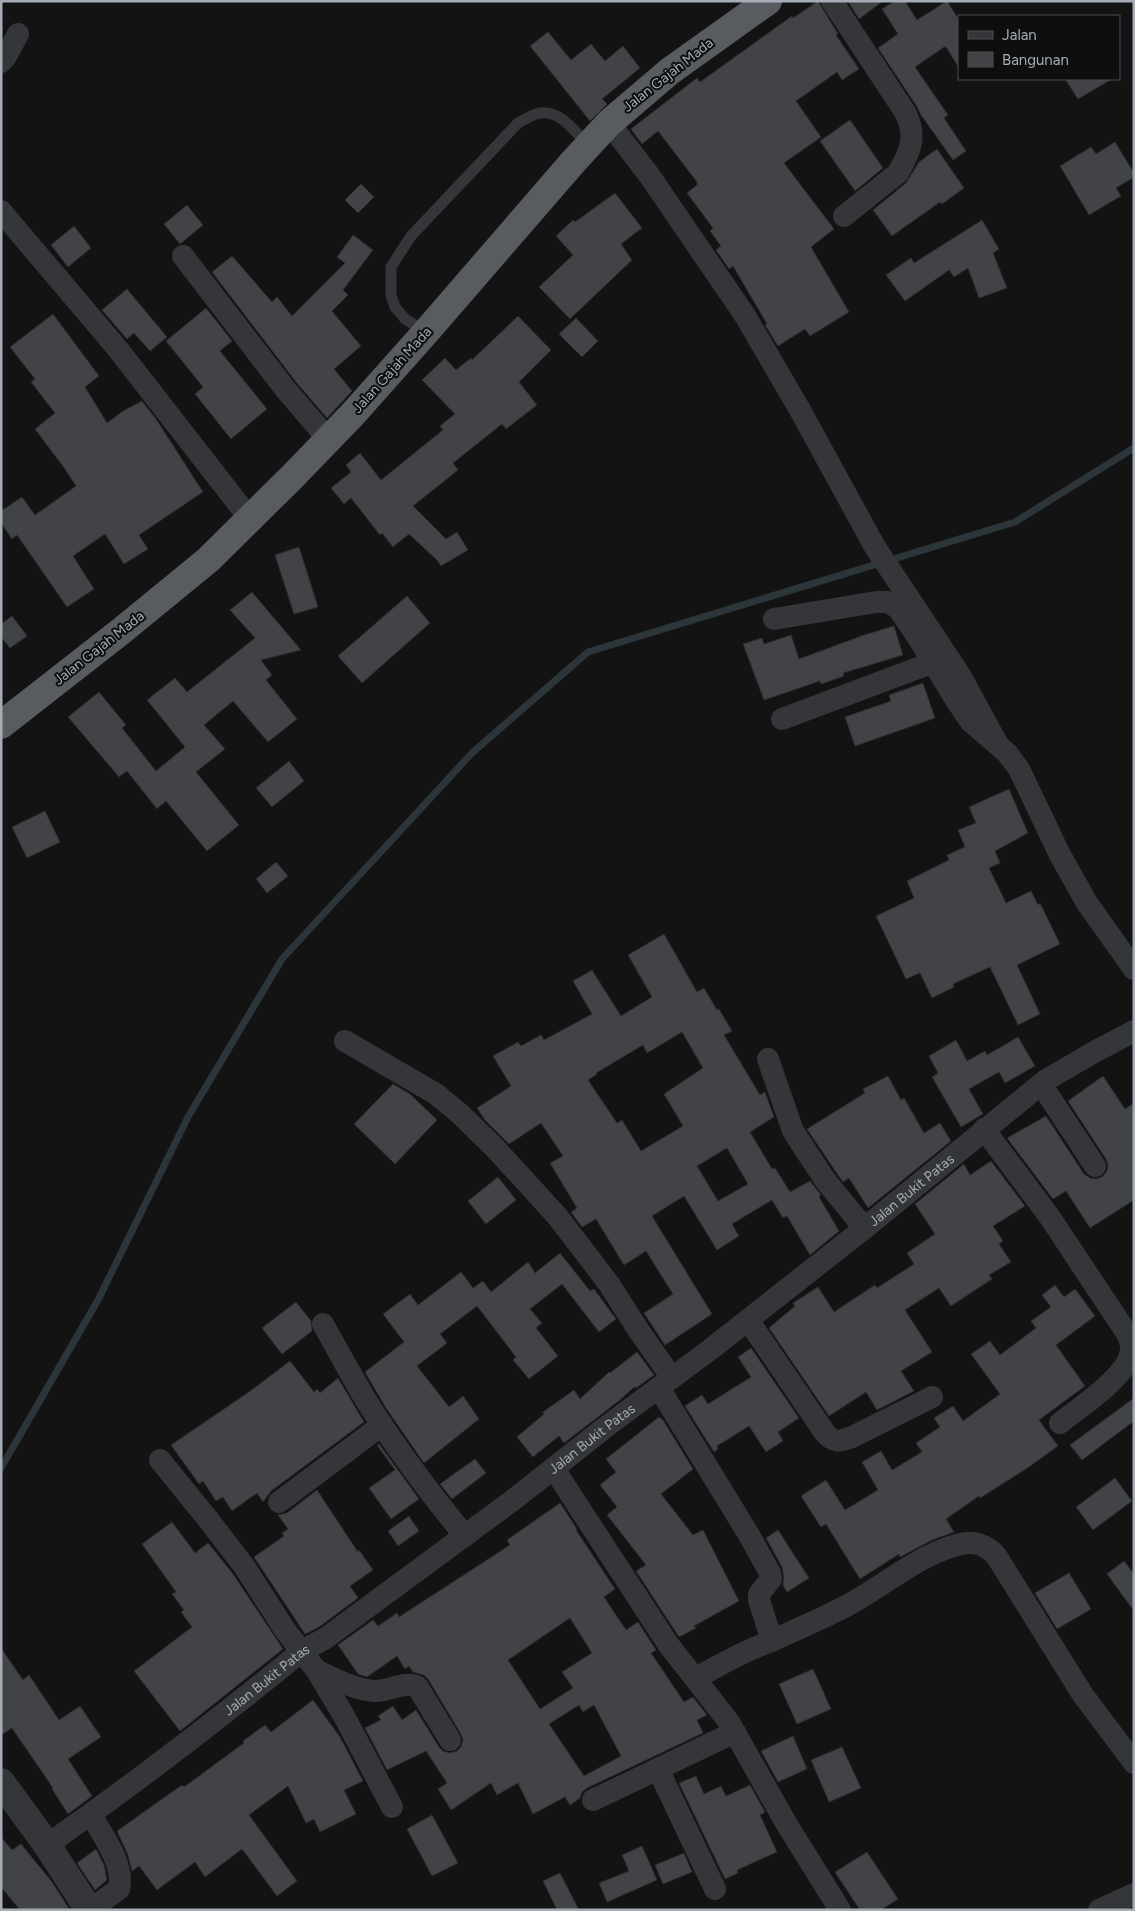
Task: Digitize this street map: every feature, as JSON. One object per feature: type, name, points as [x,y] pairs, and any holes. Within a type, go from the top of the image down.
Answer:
[{"type":"highway","name":"Jalan Gajah Mada","points":[[1,725],[154,605],[208,560],[352,415],[609,123],[670,71],[756,5]]},
{"type":"street","points":[[832,1],[905,112],[910,122],[912,134],[898,173],[844,216]]},
{"type":"street","points":[[1,62],[18,34]]},
{"type":"street","points":[[609,123],[649,175],[744,314],[875,547],[960,675],[998,745]]},
{"type":"street","points":[[1,211],[117,348],[250,519]]},
{"type":"street","points":[[183,256],[286,390],[328,439]]},
{"type":"street","points":[[774,619],[842,606],[876,602],[888,602],[898,608],[971,722],[998,745],[1019,769],[1060,855],[1087,903],[1134,969]]},
{"type":"street","points":[[782,719],[934,662]]},
{"type":"street","name":"Jalan Bukit Patas","points":[[47,1845],[91,1815],[302,1652],[326,1638],[554,1469],[866,1227],[1041,1084],[1071,1065],[1134,1031]]},
{"type":"street","points":[[345,1041],[436,1094],[459,1113],[495,1148],[557,1216],[609,1284],[639,1331],[665,1383],[770,1573],[771,1579],[759,1594],[758,1600],[772,1641]]},
{"type":"street","points":[[768,1059],[792,1131],[825,1180],[847,1208],[866,1227]]},
{"type":"street","points":[[1041,1084],[1095,1166]]},
{"type":"street","points":[[984,1129],[1124,1320],[1131,1343],[1129,1359],[1117,1376],[1060,1423]]},
{"type":"street","points":[[748,1320],[825,1433],[832,1440],[840,1441],[852,1437],[932,1397]]},
{"type":"street","points":[[323,1324],[382,1425],[433,1496],[465,1536]]},
{"type":"street","points":[[279,1502],[382,1425]]},
{"type":"street","points":[[160,1460],[208,1518],[244,1566],[285,1630],[317,1671],[344,1716],[392,1807]]},
{"type":"street","points":[[554,1469],[668,1644],[696,1678],[735,1732],[786,1823],[840,1910]]},
{"type":"street","points":[[696,1678],[850,1604],[932,1555],[962,1544],[977,1544],[987,1547],[997,1557],[1083,1695],[1134,1763]]},
{"type":"street","points":[[317,1671],[358,1688],[374,1691],[414,1685],[425,1697],[450,1740]]},
{"type":"street","points":[[593,1800],[735,1732]]},
{"type":"street","points":[[658,1769],[715,1889]]},
{"type":"street","points":[[1,1782],[47,1845],[89,1910],[119,1890],[121,1879],[115,1861],[91,1815]]},
{"type":"street","points":[[1099,1910],[1134,1894]]},
{"type":"lane","points":[[426,332],[405,319],[395,308],[391,295],[391,267],[411,236],[518,123],[537,114],[554,114],[588,145]]},
{"type":"building","points":[[818,1],[838,34],[836,35],[859,69],[842,80],[837,72],[796,101],[821,137],[784,163],[834,229],[811,247],[849,312],[810,336],[805,329],[778,346],[733,266],[729,269],[716,250],[721,246],[710,231],[713,228],[687,193],[697,185],[697,182],[658,131],[642,144],[631,129],[697,78],[700,82],[792,16],[793,18]]},
{"type":"building","points":[[848,1],[883,1],[859,19]]},
{"type":"building","points":[[895,1],[905,1],[917,20],[947,1],[958,18],[958,66],[946,47],[944,47],[915,67],[948,115],[944,118],[966,151],[953,160],[921,115],[878,48],[898,34],[882,9]]},
{"type":"building","points":[[548,32],[571,60],[591,44],[605,61],[623,46],[640,68],[602,99],[607,104],[590,121],[530,46]]},
{"type":"building","points":[[1066,80],[1110,80],[1078,99]]},
{"type":"building","points":[[850,120],[883,168],[855,191],[820,141]]},
{"type":"building","points":[[1115,142],[1134,173],[1134,177],[1116,188],[1121,196],[1089,215],[1060,166],[1091,147],[1096,154]]},
{"type":"building","points":[[937,149],[964,188],[942,204],[940,202],[892,236],[873,210],[906,183],[919,162]]},
{"type":"building","points":[[361,184],[374,197],[358,213],[345,200]]},
{"type":"building","points":[[615,193],[642,228],[621,244],[632,260],[570,319],[539,287],[573,255],[556,236],[573,220],[575,222]]},
{"type":"building","points":[[187,205],[203,225],[180,244],[164,224]]},
{"type":"building","points":[[982,220],[999,249],[993,253],[1007,288],[979,298],[968,268],[954,277],[949,270],[905,301],[886,275],[911,258],[914,263]]},
{"type":"building","points":[[74,226],[91,248],[68,267],[51,245]]},
{"type":"building","points":[[353,235],[373,250],[343,290],[348,295],[332,311],[361,346],[334,369],[352,391],[327,418],[296,382],[212,272],[232,256],[272,302],[277,297],[292,316],[345,263],[337,257]]},
{"type":"building","points":[[127,289],[167,337],[150,351],[134,333],[127,339],[102,310]]},
{"type":"building","points":[[206,308],[232,341],[220,351],[267,409],[231,439],[195,394],[203,387],[166,341]]},
{"type":"building","points":[[53,314],[99,376],[85,387],[107,423],[123,411],[142,401],[156,419],[203,492],[139,535],[148,549],[124,564],[105,534],[73,556],[94,589],[67,607],[17,535],[12,539],[1,523],[1,511],[22,497],[35,515],[76,486],[35,429],[55,413],[31,382],[35,379],[10,347]]},
{"type":"building","points":[[518,316],[551,350],[519,382],[537,405],[506,429],[502,424],[453,463],[458,470],[413,506],[446,539],[457,532],[468,550],[441,566],[409,534],[393,547],[382,533],[380,535],[351,498],[344,504],[331,488],[351,472],[346,465],[360,453],[381,480],[443,430],[440,426],[455,414],[422,380],[445,358],[456,370],[471,358],[472,360]]},
{"type":"building","points":[[576,318],[598,341],[582,357],[559,334]]},
{"type":"building","points":[[299,547],[318,607],[294,614],[275,555]]},
{"type":"building","points":[[252,592],[301,650],[261,660],[272,675],[266,680],[297,719],[268,742],[233,701],[204,725],[225,749],[196,772],[239,825],[207,851],[166,801],[157,809],[127,771],[119,777],[68,717],[99,692],[126,725],[122,728],[156,771],[185,747],[147,700],[175,678],[187,692],[255,638],[230,610]]},
{"type":"building","points":[[407,596],[430,623],[362,683],[338,656]]},
{"type":"building","points":[[12,616],[27,636],[10,648],[1,637],[1,624]]},
{"type":"building","points":[[894,626],[903,655],[843,673],[844,676],[821,684],[820,681],[764,700],[743,644],[762,638],[764,644],[791,635],[799,659]]},
{"type":"building","points":[[923,683],[935,718],[855,746],[845,717],[891,701],[889,695]]},
{"type":"building","points":[[289,761],[304,781],[272,807],[256,788]]},
{"type":"building","points":[[1009,789],[1028,833],[995,851],[1000,863],[989,868],[1006,903],[1031,891],[1038,905],[1040,903],[1060,944],[1017,965],[1040,1014],[1018,1025],[990,967],[953,984],[954,987],[932,998],[920,973],[906,979],[876,916],[914,898],[907,881],[949,860],[947,855],[965,847],[958,830],[976,823],[969,807]]},
{"type":"building","points":[[45,811],[60,842],[27,858],[12,827]]},
{"type":"building","points":[[276,862],[288,876],[267,893],[256,879]]},
{"type":"building","points":[[664,934],[697,992],[704,988],[717,1010],[719,1009],[732,1031],[724,1035],[760,1095],[765,1092],[774,1117],[750,1132],[772,1169],[775,1168],[790,1192],[810,1181],[821,1195],[819,1197],[839,1231],[810,1255],[787,1216],[783,1218],[772,1200],[732,1224],[739,1236],[717,1250],[684,1196],[652,1216],[712,1314],[665,1345],[644,1313],[673,1294],[646,1251],[624,1265],[596,1219],[582,1227],[571,1212],[577,1208],[550,1163],[563,1156],[541,1123],[509,1144],[485,1120],[477,1108],[511,1086],[493,1056],[518,1042],[521,1046],[541,1035],[544,1040],[592,1014],[573,981],[592,970],[621,1016],[652,997],[628,955]],"holes":[[[682,1032],[703,1068],[664,1094],[683,1126],[641,1151],[622,1120],[617,1123],[588,1080],[596,1073],[643,1045],[647,1053]],[[727,1148],[748,1184],[718,1201],[697,1166]]]},
{"type":"building","points":[[1018,1037],[1035,1066],[1005,1083],[999,1072],[969,1089],[983,1114],[961,1127],[932,1077],[938,1073],[929,1056],[956,1040],[967,1061],[985,1051],[987,1055]]},
{"type":"building","points":[[888,1076],[901,1100],[904,1098],[924,1133],[940,1123],[951,1141],[868,1208],[849,1178],[843,1182],[807,1129],[865,1093],[863,1089]]},
{"type":"building","points":[[1103,1076],[1125,1109],[1134,1103],[1134,1200],[1090,1228],[1066,1191],[1053,1199],[1007,1138],[1046,1116],[1084,1174],[1096,1179],[1102,1177],[1107,1171],[1106,1159],[1068,1101]]},
{"type":"building","points":[[393,1084],[410,1094],[437,1120],[395,1164],[354,1124]]},
{"type":"building","points":[[991,1161],[1025,1206],[993,1226],[1003,1241],[999,1244],[1011,1262],[989,1275],[992,1279],[951,1306],[939,1288],[905,1310],[932,1352],[901,1371],[914,1391],[877,1410],[866,1392],[829,1416],[769,1328],[795,1306],[793,1303],[818,1287],[834,1312],[875,1285],[877,1288],[914,1264],[907,1253],[935,1234],[915,1204],[964,1164],[970,1175]]},
{"type":"building","points":[[498,1177],[516,1200],[486,1224],[468,1201]]},
{"type":"building","points":[[560,1253],[590,1291],[594,1289],[616,1319],[599,1332],[562,1284],[530,1309],[542,1323],[536,1328],[558,1356],[529,1379],[513,1360],[516,1357],[477,1306],[440,1334],[447,1343],[417,1366],[449,1407],[463,1396],[479,1419],[424,1463],[386,1408],[365,1372],[404,1342],[383,1314],[410,1294],[418,1305],[461,1272],[473,1288],[483,1281],[491,1292],[528,1262],[535,1273]]},
{"type":"building","points":[[1055,1285],[1064,1297],[1075,1289],[1095,1316],[1056,1345],[1085,1386],[1039,1420],[1058,1446],[1026,1469],[980,1498],[979,1496],[946,1519],[954,1532],[932,1540],[900,1557],[899,1554],[860,1579],[826,1524],[821,1527],[801,1496],[826,1480],[845,1510],[878,1490],[862,1462],[881,1451],[892,1470],[922,1452],[916,1443],[940,1427],[934,1418],[953,1406],[963,1421],[1000,1394],[971,1354],[990,1341],[1000,1355],[1036,1328],[1031,1321],[1051,1307],[1042,1295]]},
{"type":"building","points":[[296,1302],[311,1321],[312,1331],[282,1354],[262,1328]]},
{"type":"building","points":[[751,1348],[799,1418],[778,1432],[783,1441],[766,1452],[749,1426],[717,1446],[718,1449],[714,1452],[685,1406],[702,1395],[708,1404],[751,1377],[738,1357]]},
{"type":"building","points":[[637,1352],[654,1375],[636,1388],[634,1387],[564,1443],[559,1436],[533,1457],[517,1437],[544,1414],[543,1412],[574,1390],[580,1399],[609,1372]]},
{"type":"building","points":[[290,1361],[314,1392],[317,1389],[320,1393],[338,1378],[364,1422],[271,1491],[263,1502],[257,1493],[232,1511],[223,1497],[216,1501],[203,1481],[199,1484],[171,1445],[249,1392]]},
{"type":"building","points":[[1134,1398],[1134,1421],[1082,1460],[1070,1445]]},
{"type":"building","points":[[659,1417],[663,1420],[693,1469],[661,1494],[693,1535],[703,1530],[739,1601],[694,1626],[696,1628],[679,1637],[636,1571],[646,1565],[607,1515],[617,1507],[600,1485],[616,1472],[606,1459]]},
{"type":"building","points":[[379,1444],[419,1499],[391,1519],[369,1488],[395,1470],[377,1445]]},
{"type":"building","points":[[475,1459],[486,1473],[452,1499],[440,1484]]},
{"type":"building","points":[[1115,1478],[1132,1501],[1093,1530],[1076,1507]]},
{"type":"building","points":[[317,1490],[358,1552],[359,1550],[373,1570],[350,1586],[358,1598],[319,1627],[305,1634],[254,1557],[284,1536],[282,1533],[288,1529],[278,1515],[287,1513]]},
{"type":"building","points":[[560,1503],[615,1589],[604,1597],[626,1630],[638,1622],[656,1650],[651,1653],[684,1702],[693,1697],[707,1715],[697,1720],[703,1733],[587,1788],[582,1792],[580,1798],[570,1805],[565,1797],[533,1814],[518,1783],[497,1795],[491,1783],[451,1810],[438,1789],[447,1783],[426,1751],[387,1770],[365,1728],[381,1720],[378,1716],[393,1706],[402,1720],[416,1710],[443,1751],[450,1753],[457,1751],[461,1747],[463,1740],[461,1734],[428,1679],[424,1675],[413,1672],[409,1666],[405,1669],[397,1656],[367,1677],[358,1674],[338,1645],[373,1620],[378,1626],[397,1613],[399,1617],[510,1545],[507,1540]],"holes":[[[570,1618],[592,1653],[562,1672],[573,1688],[540,1709],[508,1660]],[[579,1705],[583,1712],[594,1705],[621,1756],[584,1776],[549,1724]]]},
{"type":"building","points":[[409,1516],[419,1531],[398,1546],[388,1531]]},
{"type":"building","points":[[172,1522],[195,1553],[208,1543],[233,1574],[283,1649],[180,1731],[134,1671],[192,1627],[181,1612],[184,1610],[172,1594],[176,1592],[142,1544]]},
{"type":"building","points":[[778,1530],[809,1578],[787,1592],[783,1585],[782,1567],[766,1538]]},
{"type":"building","points":[[1124,1561],[1134,1574],[1134,1611],[1107,1574]]},
{"type":"building","points":[[1069,1573],[1091,1609],[1057,1629],[1035,1593]]},
{"type":"building","points":[[1,1648],[23,1680],[29,1675],[59,1720],[80,1706],[101,1737],[68,1759],[92,1796],[68,1814],[53,1788],[12,1728],[1,1735]]},
{"type":"building","points":[[813,1669],[831,1709],[797,1724],[779,1684]]},
{"type":"building","points":[[313,1700],[340,1737],[363,1781],[344,1790],[356,1814],[320,1832],[314,1819],[306,1823],[288,1786],[249,1815],[297,1881],[277,1896],[242,1849],[205,1877],[195,1862],[157,1890],[139,1866],[132,1871],[128,1855],[117,1831],[182,1785],[184,1787],[244,1743],[243,1741],[265,1725],[271,1732]]},
{"type":"building","points":[[793,1736],[807,1769],[778,1782],[761,1751]]},
{"type":"building","points":[[842,1747],[861,1788],[829,1802],[811,1760]]},
{"type":"building","points":[[696,1776],[704,1794],[721,1786],[726,1796],[750,1785],[765,1812],[760,1815],[777,1852],[737,1870],[738,1873],[725,1879],[679,1783]]},
{"type":"building","points":[[432,1815],[458,1863],[432,1876],[407,1829]]},
{"type":"building","points":[[1,1837],[12,1850],[21,1844],[52,1882],[70,1910],[20,1910],[1,1887]]},
{"type":"building","points":[[642,1846],[657,1880],[607,1902],[599,1883],[629,1871],[622,1855]]},
{"type":"building","points":[[96,1849],[104,1865],[107,1880],[95,1890],[77,1863]]},
{"type":"building","points":[[867,1852],[898,1899],[881,1910],[860,1910],[835,1872]]},
{"type":"building","points":[[684,1853],[692,1872],[663,1884],[655,1865]]},
{"type":"building","points":[[560,1873],[579,1910],[557,1910],[543,1881]]},
{"type":"waterway","points":[[1,1468],[98,1300],[188,1117],[282,959],[472,753],[588,652],[1015,522],[1134,448]]}]
